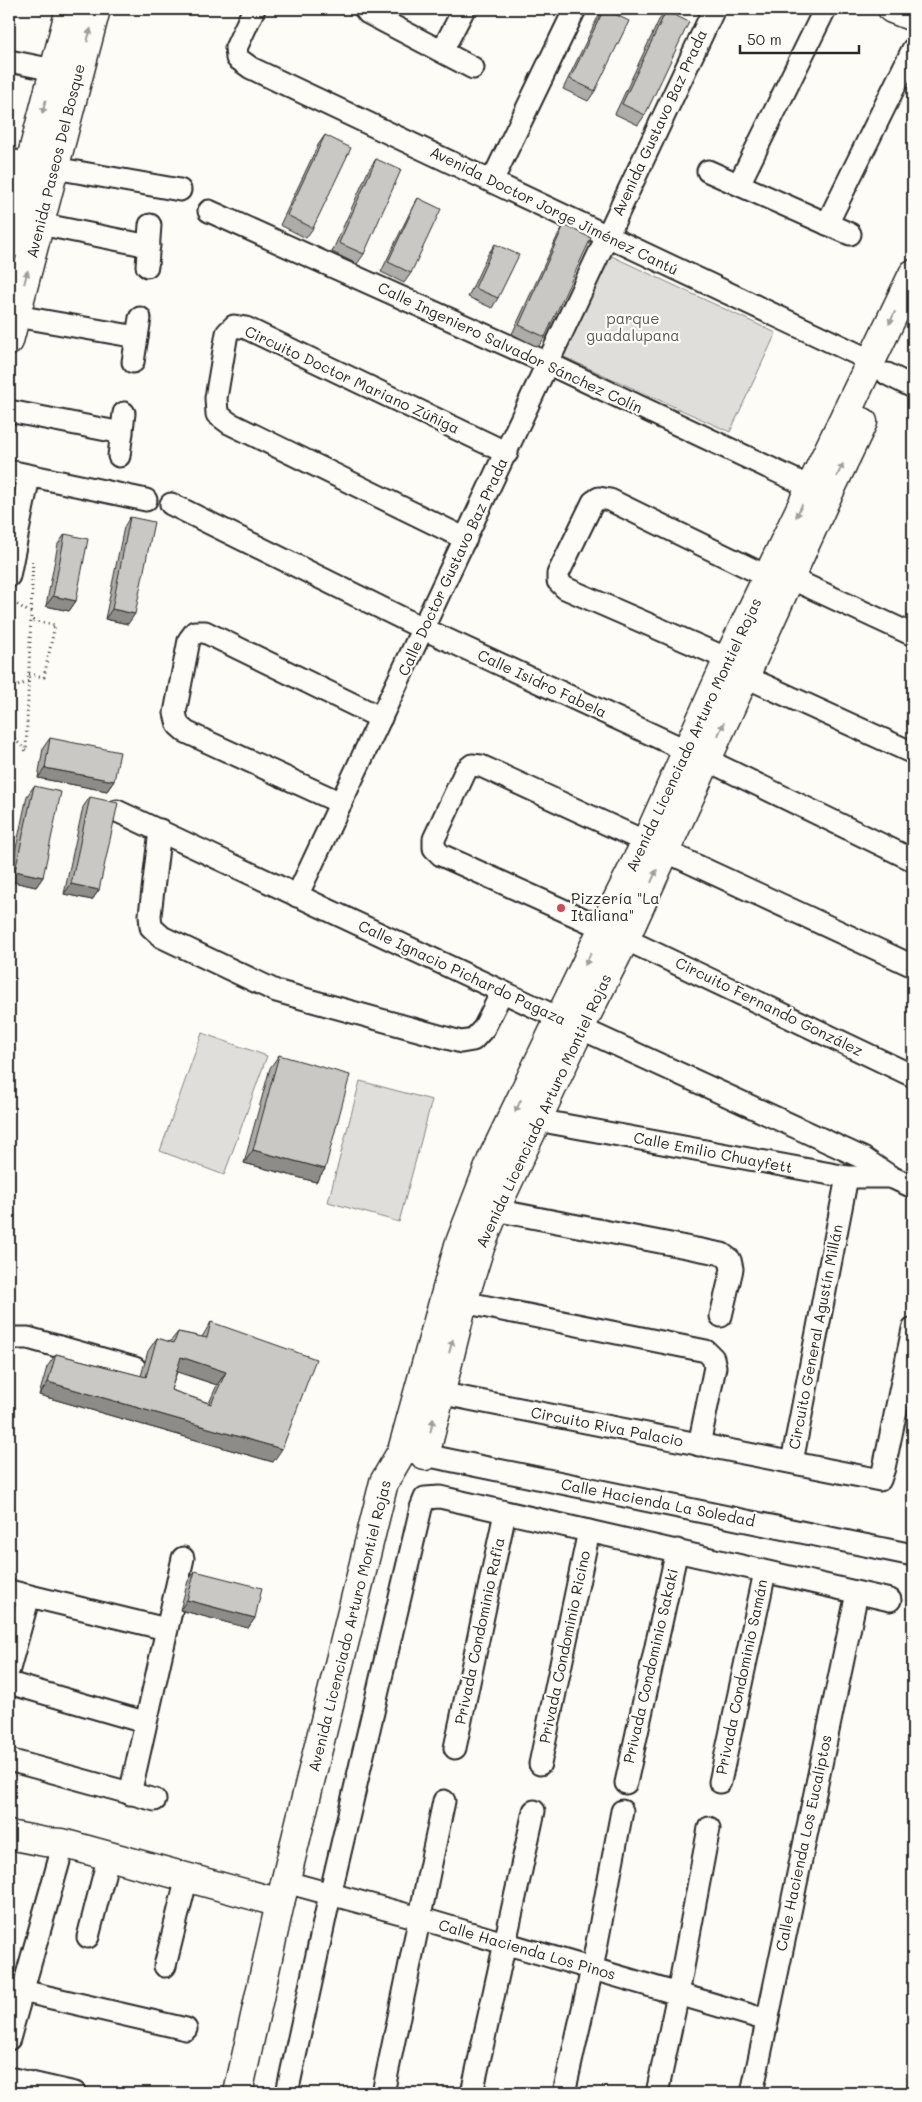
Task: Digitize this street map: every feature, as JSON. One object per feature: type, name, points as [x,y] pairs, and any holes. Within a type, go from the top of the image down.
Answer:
[{"type":"main road","name":"Avenida Paseos Del Bosque","points":[[9,244],[70,9]]},
{"type":"main road","name":"Avenida Paseos Del Bosque","points":[[12,329],[40,224],[31,164],[96,9]]},
{"type":"main road","points":[[892,9],[913,17]]},
{"type":"main road","name":"Avenida Licenciado Arturo Montiel Rojas","points":[[414,1453],[459,1245],[492,1159],[570,1023],[655,847],[736,668],[879,368],[913,274]]},
{"type":"main road","name":"Avenida Licenciado Arturo Montiel Rojas","points":[[779,577],[810,487],[879,368],[913,317]]},
{"type":"main road","name":"Avenida Licenciado Arturo Montiel Rojas","points":[[238,2093],[283,1893],[384,1482],[414,1453],[439,1393],[479,1250],[494,1210],[537,1120],[570,1023]]},
{"type":"main road","points":[[9,1825],[46,1834],[62,1843]]},
{"type":"main road","points":[[9,1835],[45,1842],[62,1843]]},
{"type":"main road","name":"Calle Hacienda Los Pinos","points":[[62,1843],[187,1877],[283,1893]]},
{"type":"street","name":"Avenida Doctor Jorge Jiménez Cantú","points":[[254,9],[236,48],[237,58],[251,68],[492,181],[879,368],[913,387]]},
{"type":"street","points":[[365,9],[368,13],[473,68]]},
{"type":"street","points":[[442,51],[464,9]]},
{"type":"street","points":[[492,181],[576,9]]},
{"type":"street","name":"Avenida Gustavo Baz Prada","points":[[606,237],[714,9]]},
{"type":"street","points":[[739,184],[824,9]]},
{"type":"street","points":[[827,224],[913,49]]},
{"type":"street","points":[[9,61],[54,70]]},
{"type":"street","points":[[31,164],[180,190]]},
{"type":"street","points":[[708,171],[850,234]]},
{"type":"street","name":"Calle Ingeniero Salvador Sánchez Colín","points":[[209,211],[547,363],[810,487]]},
{"type":"street","points":[[40,224],[149,246]]},
{"type":"street","name":"Calle Doctor Gustavo Baz Prada","points":[[297,896],[507,453],[606,237]]},
{"type":"street","name":"Circuito Doctor Mariano Zúñiga","points":[[466,539],[229,423],[217,414],[216,398],[227,333],[234,326],[246,328],[507,453]]},
{"type":"street","points":[[12,329],[138,328],[133,362]]},
{"type":"street","points":[[9,411],[123,423],[119,456]]},
{"type":"street","points":[[9,471],[146,500]]},
{"type":"street","points":[[9,576],[29,476]]},
{"type":"street","points":[[913,635],[779,577],[610,500],[599,498],[593,502],[558,574],[558,581],[565,588],[913,753]]},
{"type":"street","name":"Calle Isidro Fabela","points":[[171,504],[424,628],[913,860]]},
{"type":"street","points":[[341,803],[186,732],[178,725],[175,713],[189,640],[195,632],[205,632],[381,718]]},
{"type":"street","name":"Circuito Fernando González","points":[[655,847],[481,766],[472,765],[466,770],[434,839],[434,848],[442,855],[614,933],[913,1076]]},
{"type":"street","name":"Calle Ignacio Pichardo Pagaza","points":[[117,811],[502,992],[862,1158],[891,1177],[913,1187]]},
{"type":"street","points":[[160,830],[150,915],[151,927],[162,937],[188,950],[276,991],[461,1042],[473,1040],[484,1028],[502,992]]},
{"type":"street","points":[[655,847],[913,966]]},
{"type":"street","name":"Calle Emilio Chuayfett","points":[[537,1120],[847,1178],[891,1177]]},
{"type":"street","name":"Circuito General Agustín Millán","points":[[847,1178],[792,1462],[880,1480],[913,1329]]},
{"type":"street","points":[[494,1210],[722,1254],[730,1260],[732,1269],[721,1316]]},
{"type":"street","name":"Circuito Riva Palacio","points":[[439,1393],[700,1445],[715,1367],[713,1358],[706,1351],[463,1302]]},
{"type":"street","points":[[9,1338],[28,1338],[135,1368]]},
{"type":"street","points":[[700,1445],[792,1462]]},
{"type":"street","name":"Calle Hacienda La Soledad","points":[[414,1453],[913,1555]]},
{"type":"street","points":[[288,2093],[330,1895],[421,1508],[425,1498],[440,1497],[890,1600]]},
{"type":"street","name":"Privada Condominio Rafia","points":[[455,1748],[505,1513]]},
{"type":"street","name":"Privada Condominio Ricino","points":[[540,1764],[589,1531]]},
{"type":"street","name":"Privada Condominio Sakaki","points":[[626,1783],[677,1550]]},
{"type":"street","points":[[130,1794],[144,1722],[183,1558]]},
{"type":"street","name":"Privada Condominio Samán","points":[[720,1782],[765,1572]]},
{"type":"street","points":[[9,1591],[166,1629]]},
{"type":"street","name":"Calle Hacienda Los Eucaliptos","points":[[752,2093],[857,1593]]},
{"type":"street","points":[[9,1669],[29,1596]]},
{"type":"street","points":[[9,1683],[144,1722]]},
{"type":"street","points":[[9,1760],[155,1800]]},
{"type":"street","points":[[383,2093],[444,1801]]},
{"type":"street","points":[[472,2093],[534,1811]]},
{"type":"street","points":[[564,2093],[592,1969],[622,1811]]},
{"type":"street","points":[[657,2093],[678,1994],[709,1828]]},
{"type":"street","points":[[9,2039],[59,1861],[62,1843]]},
{"type":"street","points":[[88,1937],[110,1855]]},
{"type":"street","points":[[164,1966],[187,1877]]},
{"type":"street","name":"Calle Hacienda Los Pinos","points":[[283,1893],[330,1895],[419,1918],[767,2020]]},
{"type":"street","points":[[22,1990],[186,2029]]},
{"type":"street","points":[[9,2078],[74,2093]]},
{"type":"path","points":[[9,733],[26,751],[31,612],[10,600]]},
{"type":"path","points":[[30,674],[44,677],[55,625],[31,620]]},
{"type":"path","points":[[9,690],[29,681]]},
{"type":"green space","name":"parque guadalupana","points":[[603,252],[776,333],[730,432],[555,353]]},
{"type":"green space","points":[[202,1033],[267,1056],[224,1175],[160,1151]]},
{"type":"green space","points":[[360,1081],[432,1100],[399,1222],[328,1202]]},
{"type":"building","points":[[604,9],[629,21],[595,91],[570,79]]},
{"type":"building","points":[[666,11],[689,22],[645,115],[622,104]]},
{"type":"building","points":[[325,135],[351,148],[313,228],[287,215]]},
{"type":"building","points":[[376,159],[401,170],[364,254],[339,243]]},
{"type":"building","points":[[418,198],[441,209],[411,273],[388,262]]},
{"type":"building","points":[[564,225],[591,238],[545,337],[519,325]]},
{"type":"building","points":[[495,244],[519,255],[498,298],[475,288]]},
{"type":"building","points":[[130,517],[154,522],[135,614],[112,609]]},
{"type":"building","points":[[65,534],[88,539],[76,601],[53,596]]},
{"type":"building","points":[[50,738],[120,752],[114,781],[45,768]]},
{"type":"building","points":[[34,786],[61,792],[43,877],[15,871]]},
{"type":"building","points":[[90,797],[118,803],[99,890],[71,884]]},
{"type":"building","points":[[279,1055],[350,1075],[325,1169],[253,1150]]},
{"type":"building","points":[[211,1322],[316,1359],[282,1449],[48,1382],[56,1354],[146,1377],[157,1338],[174,1343],[178,1332],[207,1338]],"holes":[[[181,1357],[226,1372],[211,1404],[171,1390]]]},
{"type":"building","points":[[195,1571],[262,1588],[255,1618],[187,1600]]},
{"type":"place","name":"Pizzería \"La Italiana\"","points":[[561,908]]}]
